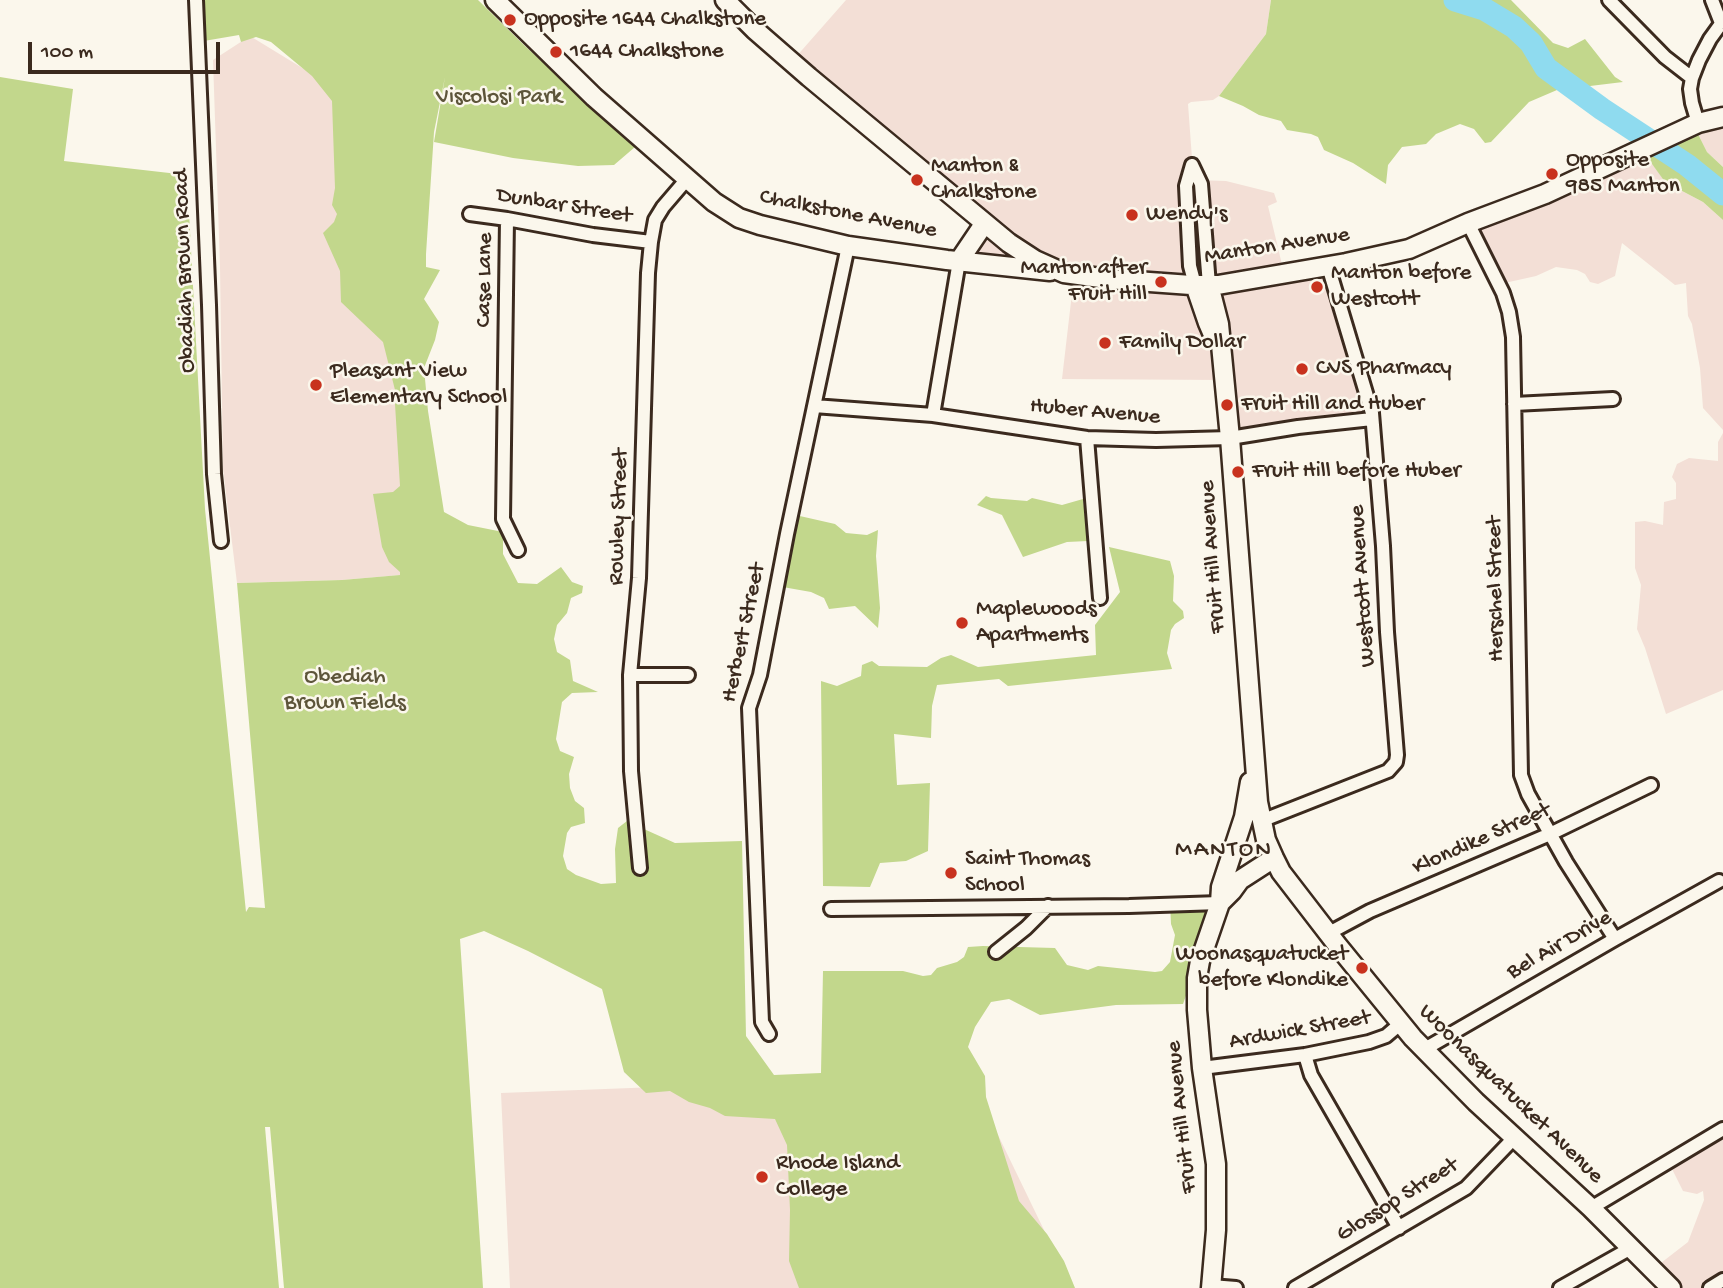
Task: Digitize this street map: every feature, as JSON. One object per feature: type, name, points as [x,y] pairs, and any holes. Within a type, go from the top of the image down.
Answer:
[{"type":"main road","name":"Chalkstone Avenue","points":[[495,0],[594,97],[714,202],[739,218],[848,246],[1064,273]]},
{"type":"main road","name":"Manton Avenue","points":[[725,0],[809,77],[1015,248],[1064,273],[1108,279],[1218,285],[1328,266],[1409,248],[1545,194],[1691,126],[1723,117]]},
{"type":"main road","points":[[959,261],[984,224]]},
{"type":"main road","name":"Fruit Hill Avenue","points":[[1202,285],[1208,323],[1221,353],[1261,821]]},
{"type":"main road","name":"Fruit Hill Avenue","points":[[1211,1287],[1216,1230],[1216,1164],[1202,1068],[1197,978],[1200,961],[1220,903],[1221,887],[1244,817],[1254,757]]},
{"type":"main road","name":"Woonasquatucket Avenue","points":[[1261,821],[1266,840],[1283,874],[1400,1024],[1423,1050],[1591,1208],[1671,1288]]},
{"type":"main road","name":"Fruit Hill Avenue","points":[[1220,903],[1240,880],[1274,858]]},
{"type":"street","name":"Obadiah Brown Road","points":[[196,0],[214,474],[221,541]]},
{"type":"street","points":[[1609,0],[1665,57],[1692,78]]},
{"type":"street","points":[[1691,126],[1692,78],[1704,49],[1722,22],[1712,0]]},
{"type":"street","points":[[1192,165],[1201,184],[1202,285],[1190,266],[1186,186],[1192,165]]},
{"type":"street","name":"Rowley Street","points":[[640,868],[631,771],[631,675],[639,578],[651,242],[655,220],[687,179]]},
{"type":"street","name":"Dunbar Street","points":[[470,214],[651,242]]},
{"type":"street","name":"Case Lane","points":[[508,219],[503,519],[518,550]]},
{"type":"street","name":"Herschel Street","points":[[1468,223],[1503,293],[1513,337],[1521,775],[1550,834],[1615,939]]},
{"type":"street","name":"Herbert Street","points":[[769,1034],[762,1022],[749,708],[760,675],[848,246]]},
{"type":"street","points":[[933,415],[959,261]]},
{"type":"street","name":"Westcott Avenue","points":[[1261,821],[1388,771],[1396,762],[1397,755],[1372,419],[1361,371],[1328,266]]},
{"type":"street","points":[[1514,404],[1613,398]]},
{"type":"street","name":"Huber Avenue","points":[[814,406],[933,415],[1087,438],[1156,440],[1230,438],[1372,419]]},
{"type":"street","points":[[1087,438],[1100,598]]},
{"type":"street","points":[[631,675],[688,676]]},
{"type":"street","name":"Klondike Street","points":[[1329,933],[1370,911],[1550,834],[1651,785]]},
{"type":"street","name":"Bel Air Drive","points":[[1423,1050],[1719,881]]},
{"type":"street","points":[[831,909],[1220,903]]},
{"type":"street","points":[[996,952],[1048,906]]},
{"type":"street","name":"Ardwick Street","points":[[1202,1068],[1305,1055],[1369,1042],[1386,1037],[1400,1024]]},
{"type":"street","points":[[1305,1055],[1311,1075],[1399,1228]]},
{"type":"street","points":[[1591,1208],[1723,1129]]},
{"type":"street","name":"Glossop Street","points":[[1295,1288],[1466,1188],[1515,1137]]},
{"type":"street","points":[[1560,1288],[1631,1248]]},
{"type":"street","points":[[1710,1288],[1723,1280]]},
{"type":"street","points":[[1211,1287],[1236,1288]]},
{"type":"shaded area","points":[[846,0],[1271,0],[1266,34],[1219,96],[1213,100],[1188,104],[1193,172],[1195,180],[1226,181],[1274,193],[1277,202],[1268,206],[1284,273],[1328,267],[1371,413],[1230,439],[1221,380],[1062,379],[1074,276],[962,260],[978,220],[795,58]]},
{"type":"shaded area","name":"Pleasant View Elementary School","points":[[250,36],[322,80],[407,145],[435,572],[342,580],[237,583],[223,469],[213,60]]},
{"type":"shaded area","points":[[1723,112],[1723,167],[1707,152],[1692,122]]},
{"type":"shaded area","points":[[1642,148],[1665,182],[1703,202],[1723,220],[1723,430],[1703,408],[1700,368],[1688,316],[1686,283],[1675,285],[1622,243],[1615,276],[1598,284],[1590,282],[1585,274],[1577,270],[1556,267],[1536,276],[1500,284],[1471,222]]},
{"type":"shaded area","points":[[1723,433],[1723,690],[1666,714],[1637,629],[1641,585],[1635,568],[1635,522],[1663,525],[1664,502],[1676,499],[1676,483],[1672,477],[1677,464],[1689,458],[1718,461],[1718,442]]},
{"type":"shaded area","name":"Rhode Island College","points":[[969,1075],[1059,1261],[1058,1288],[510,1288],[501,1093]]},
{"type":"shaded area","points":[[1723,1125],[1723,1279],[1709,1288],[1674,1288],[1657,1266],[1688,1242],[1704,1200],[1703,1191],[1697,1194],[1683,1191],[1667,1159]]},
{"type":"green space","points":[[195,0],[478,0],[635,147],[614,165],[578,166],[513,158],[434,142],[445,77],[434,132],[426,254],[426,267],[440,270],[424,299],[439,322],[424,368],[428,411],[444,512],[468,525],[503,532],[503,554],[518,583],[537,584],[561,567],[572,582],[583,586],[582,593],[571,598],[567,613],[557,625],[554,639],[557,652],[570,660],[573,681],[598,692],[572,693],[562,702],[556,739],[560,751],[574,757],[569,774],[570,788],[575,801],[584,808],[585,823],[571,827],[567,833],[563,856],[567,869],[601,884],[616,883],[615,849],[618,828],[630,820],[635,825],[675,843],[742,841],[746,1036],[774,1075],[821,1073],[823,971],[903,971],[923,976],[931,975],[937,968],[964,957],[968,947],[983,946],[1055,948],[1067,965],[1088,970],[1098,966],[1162,971],[1170,962],[1175,935],[1171,924],[1170,902],[1213,902],[1197,983],[1188,990],[1183,1004],[1116,1005],[1040,1015],[1009,999],[991,1002],[975,1027],[968,1047],[985,1076],[986,1097],[1019,1201],[1047,1234],[1064,1261],[1075,1288],[799,1288],[789,1261],[787,1145],[775,1119],[725,1116],[689,1102],[670,1091],[646,1093],[624,1072],[602,989],[484,931],[460,939],[483,1288],[284,1288],[270,1127],[265,1127],[279,1288],[0,1288],[0,77],[73,89],[64,161],[187,175],[205,509],[246,912],[249,907],[265,908],[237,583],[342,580],[400,575],[389,562],[382,547],[373,494],[393,492],[400,486],[395,404],[399,392],[395,390],[383,342],[341,302],[340,271],[323,233],[334,222],[337,214],[332,205],[335,188],[332,101],[312,76],[271,42],[256,37],[241,42],[239,35],[198,42]]},
{"type":"green space","points":[[1271,0],[1511,0],[1553,43],[1568,48],[1585,39],[1615,77],[1623,82],[1557,90],[1529,102],[1491,142],[1485,143],[1474,129],[1460,124],[1436,134],[1426,144],[1402,147],[1388,165],[1386,184],[1353,163],[1324,150],[1318,137],[1287,130],[1281,121],[1259,115],[1219,96],[1266,34]]},
{"type":"green space","points":[[1692,122],[1707,152],[1723,167],[1723,220],[1703,202],[1665,182],[1642,150]]},
{"type":"green space","points":[[986,496],[1027,501],[1032,498],[1062,505],[1083,499],[1088,541],[1067,542],[1023,557],[1002,515],[977,505]]},
{"type":"green space","points":[[791,514],[835,524],[846,533],[867,535],[878,530],[878,628],[855,606],[829,609],[824,598],[811,592],[777,586]]},
{"type":"green space","points":[[1109,547],[1170,561],[1174,576],[1173,601],[1183,611],[1184,618],[1171,630],[1167,653],[1172,669],[1008,686],[999,679],[937,685],[932,706],[931,738],[894,734],[897,785],[930,783],[928,851],[906,861],[880,863],[870,887],[823,886],[821,681],[837,686],[861,676],[862,665],[872,661],[879,666],[927,667],[951,655],[978,667],[1096,655],[1095,625],[1120,592]]},
{"type":"waterway","points":[[1455,0],[1484,9],[1514,27],[1531,43],[1546,68],[1687,165],[1723,194]]},
{"type":"place","name":"Opposite 1644 Chalkstone","points":[[510,20]]},
{"type":"place","name":"1644 Chalkstone","points":[[556,52]]},
{"type":"place","name":"Opposite 985 Manton","points":[[1552,174]]},
{"type":"place","name":"Manton & Chalkstone","points":[[917,180]]},
{"type":"place","name":"Wendy's","points":[[1132,215]]},
{"type":"place","name":"Manton after Fruit Hill","points":[[1161,282]]},
{"type":"place","name":"Manton before Westcott","points":[[1317,287]]},
{"type":"place","name":"Family Dollar","points":[[1105,343]]},
{"type":"place","name":"CVS Pharmacy","points":[[1302,369]]},
{"type":"place","name":"Pleasant View Elementary School","points":[[316,385]]},
{"type":"place","name":"Fruit Hill and Huber","points":[[1227,405]]},
{"type":"place","name":"Fruit Hill before Huber","points":[[1238,472]]},
{"type":"place","name":"Maplewoods Apartments","points":[[962,623]]},
{"type":"place","name":"Saint Thomas School","points":[[951,873]]},
{"type":"place","name":"Woonasquatucket before Klondike","points":[[1362,968]]},
{"type":"place","name":"Rhode Island College","points":[[762,1177]]},
{"type":"district","name":"MANTON","points":[[1224,851]]},
{"type":"park label","name":"Viscolosi Park","points":[[499,98]]},
{"type":"park label","name":"Obediah Brown Fields","points":[[345,691]]}]
